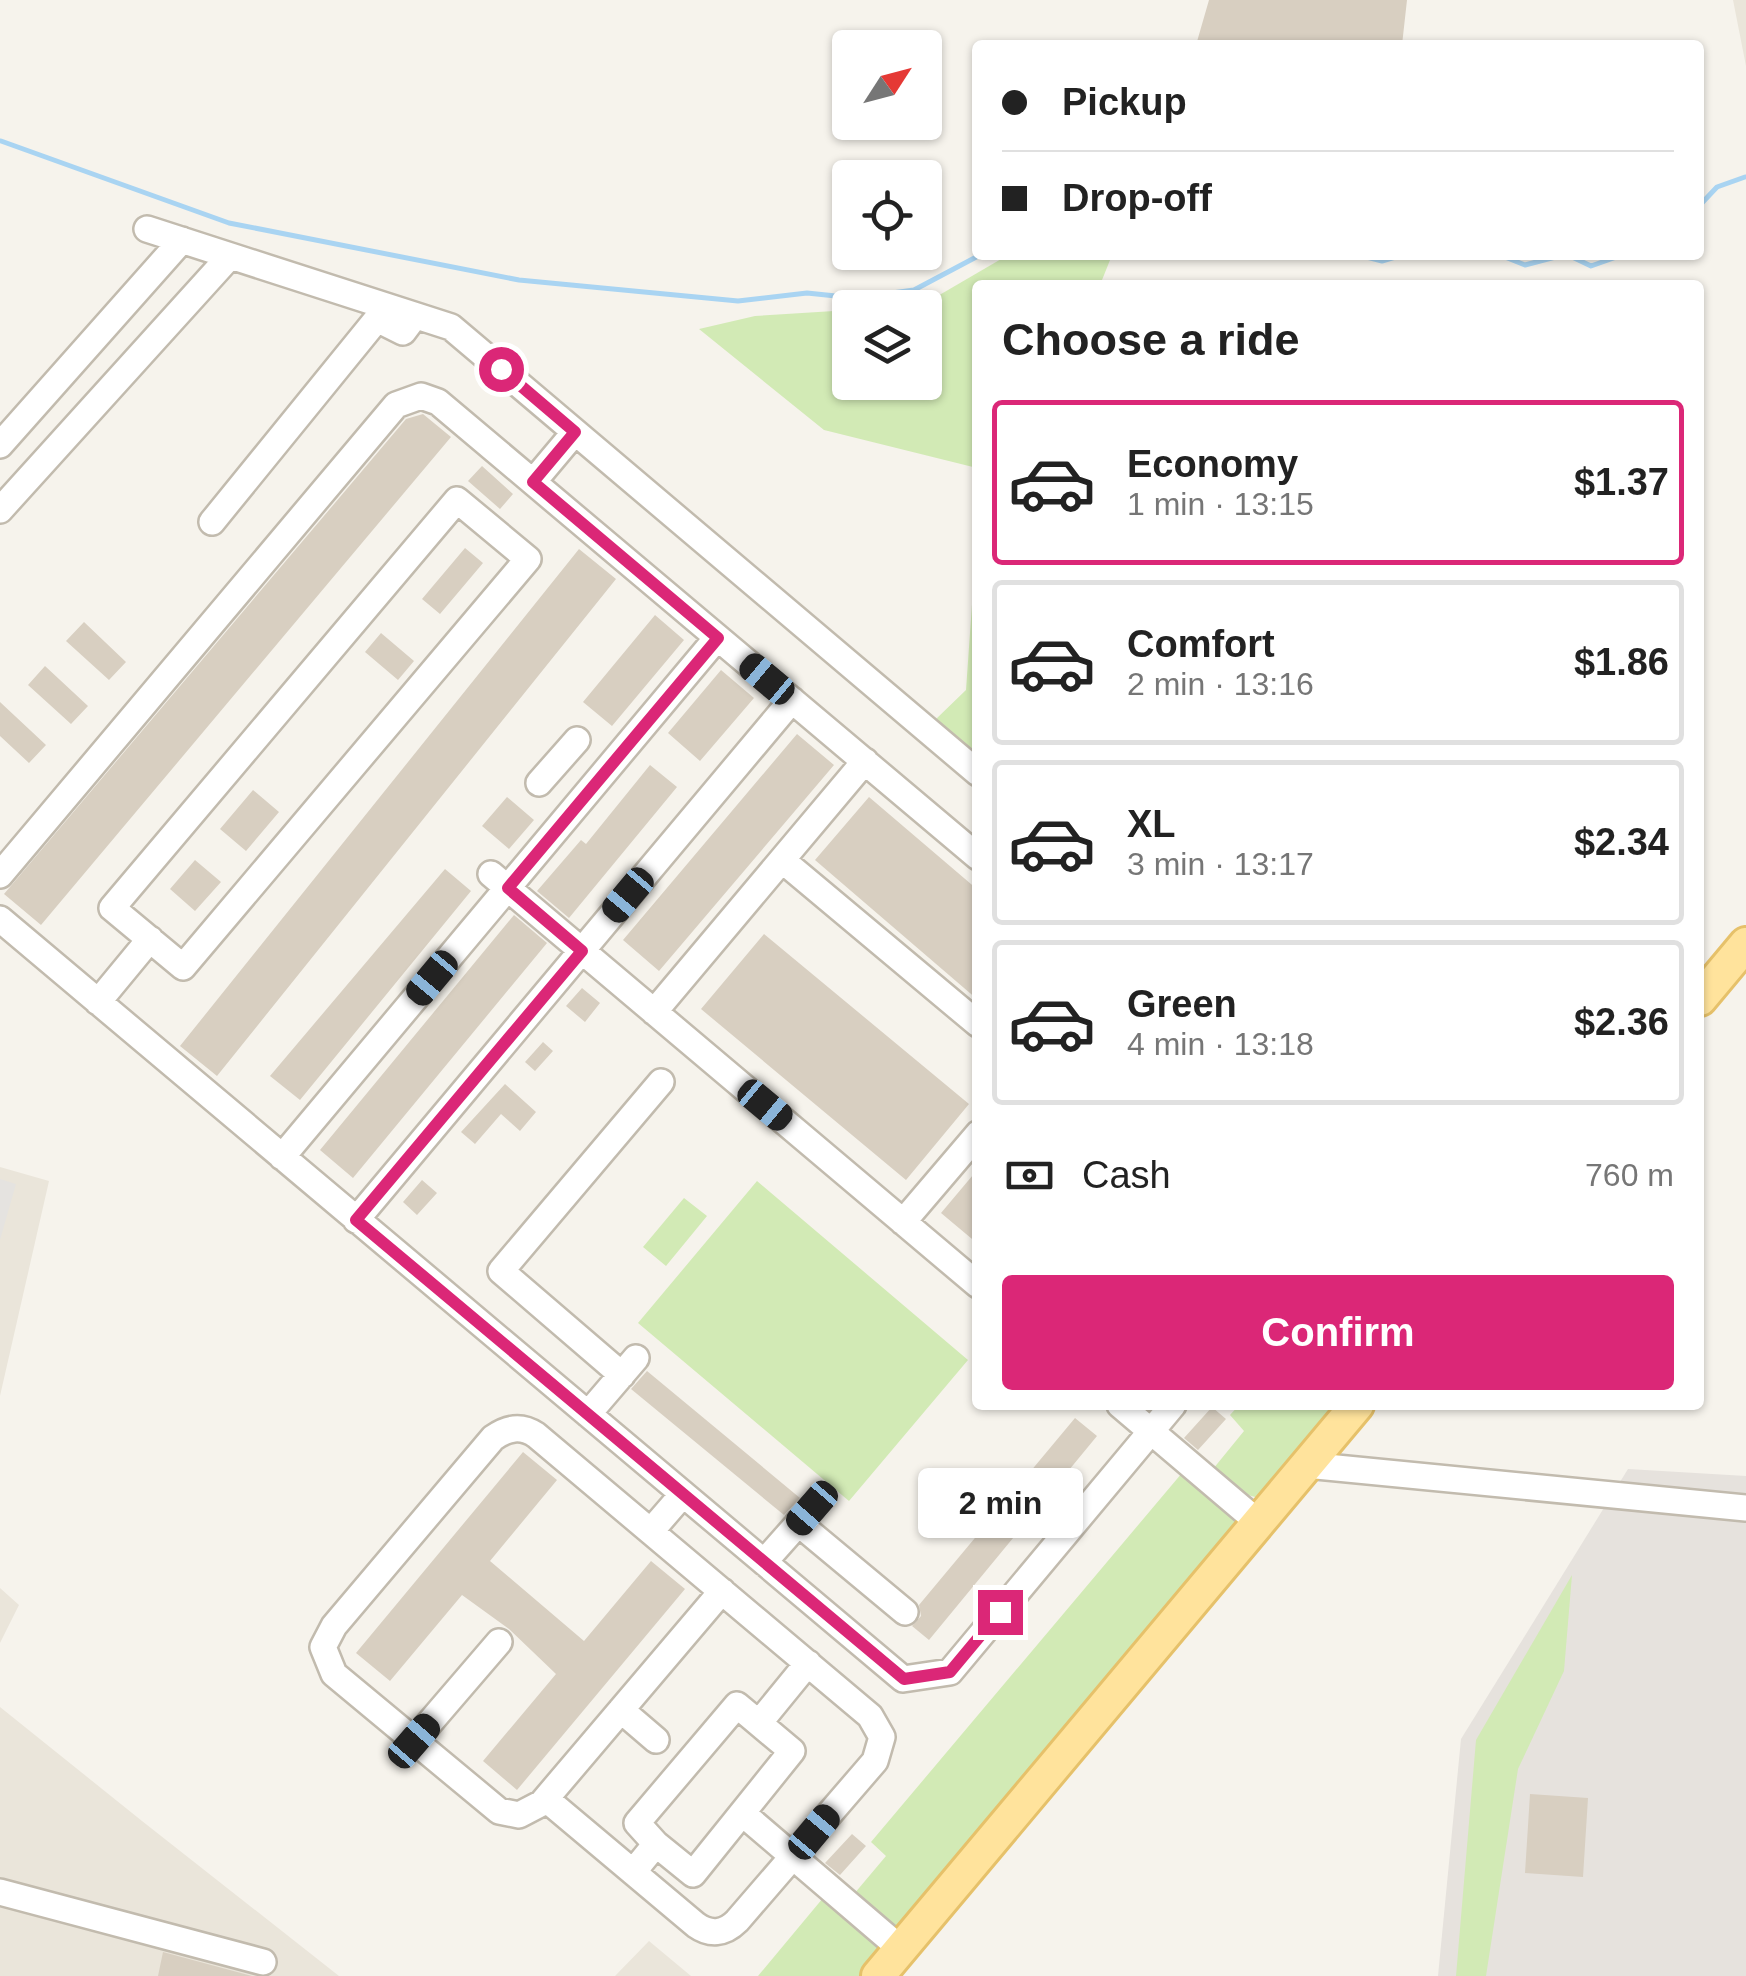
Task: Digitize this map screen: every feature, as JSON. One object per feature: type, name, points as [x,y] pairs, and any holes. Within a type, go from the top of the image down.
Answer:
[{"type":"main road","points":[[1704,994],[1746,944]]},
{"type":"main road","points":[[878,1976],[1353,1410]]},
{"type":"street","points":[[146,229],[451,327],[972,768]]},
{"type":"street","points":[[0,445],[182,240]]},
{"type":"street","points":[[0,510],[230,256]]},
{"type":"street","points":[[212,522],[377,319],[404,332],[416,316]]},
{"type":"street","points":[[0,874],[400,402],[421,396],[438,402],[972,851]]},
{"type":"street","points":[[533,482],[575,432]]},
{"type":"street","points":[[457,500],[528,560],[183,968],[150,939],[112,908],[457,500]]},
{"type":"street","points":[[282,1157],[499,881],[589,791],[718,638]]},
{"type":"street","points":[[356,1220],[792,700]]},
{"type":"street","points":[[539,783],[552,758],[577,740]]},
{"type":"street","points":[[552,758],[589,791]]},
{"type":"street","points":[[654,1012],[864,762]]},
{"type":"street","points":[[782,860],[972,1019]]},
{"type":"street","points":[[499,881],[972,1280]]},
{"type":"street","points":[[0,919],[904,1679],[950,1672],[1170,1410]]},
{"type":"street","points":[[98,1002],[150,939]]},
{"type":"street","points":[[588,1414],[629,1366],[501,1271],[662,1082]]},
{"type":"street","points":[[904,1222],[972,1141]]},
{"type":"street","points":[[1126,1410],[1259,1523]]},
{"type":"street","points":[[546,1799],[700,1928],[717,1932],[737,1922],[874,1762],[882,1743],[874,1720],[808,1663],[651,1531],[532,1432],[515,1428],[493,1438],[325,1639],[324,1654],[334,1674],[499,1811],[519,1815],[546,1799],[722,1591]]},
{"type":"street","points":[[1306,1465],[1746,1508]]},
{"type":"street","points":[[651,1531],[683,1494]]},
{"type":"street","points":[[764,1562],[805,1516],[904,1612]]},
{"type":"street","points":[[414,1741],[500,1642]]},
{"type":"street","points":[[758,1723],[808,1663]]},
{"type":"street","points":[[738,1705],[758,1723],[792,1751],[693,1874],[637,1823],[738,1705]]},
{"type":"street","points":[[622,1710],[656,1740]]},
{"type":"street","points":[[742,1813],[901,1949]]},
{"type":"street","points":[[633,1872],[656,1844]]},
{"type":"street","points":[[0,1892],[263,1962]]},
{"type":"shaded area","points":[[1733,0],[1746,0],[1746,66]]},
{"type":"shaded area","points":[[0,1167],[49,1181],[0,1396]]},
{"type":"shaded area","points":[[0,1179],[16,1184],[0,1240]]},
{"type":"shaded area","points":[[1628,1469],[1746,1476],[1746,1976],[1438,1976],[1461,1739]]},
{"type":"shaded area","points":[[0,1588],[19,1605],[0,1643]]},
{"type":"shaded area","points":[[0,1707],[142,1821],[339,1976],[0,1976]]},
{"type":"shaded area","points":[[649,1941],[691,1976],[615,1976]]},
{"type":"green space","points":[[999,260],[1110,260],[1102,280],[972,280],[972,467],[824,430],[699,329],[755,316],[832,311],[832,400],[942,400],[942,294]]},
{"type":"green space","points":[[972,604],[972,750],[936,719],[966,690]]},
{"type":"green space","points":[[757,1181],[968,1360],[849,1501],[638,1323]]},
{"type":"green space","points":[[684,1198],[707,1216],[666,1266],[643,1247]]},
{"type":"green space","points":[[1234,1410],[1335,1410],[1262,1499],[1241,1493],[1213,1469],[1244,1431],[1230,1415]]},
{"type":"green space","points":[[1182,1473],[1238,1523],[904,1926],[893,1927],[854,1894],[886,1856],[871,1842]]},
{"type":"green space","points":[[1572,1575],[1564,1671],[1518,1769],[1486,1976],[1456,1976],[1476,1740]]},
{"type":"green space","points":[[823,1898],[876,1944],[879,1954],[864,1976],[758,1976]]},
{"type":"building","points":[[1209,0],[1407,0],[1403,40],[1197,40]]},
{"type":"building","points":[[423,414],[451,437],[41,925],[4,894],[406,419]]},
{"type":"building","points":[[482,466],[513,494],[500,509],[468,481]]},
{"type":"building","points":[[465,548],[483,563],[440,614],[422,599]]},
{"type":"building","points":[[579,549],[616,579],[217,1076],[180,1046]]},
{"type":"building","points":[[655,615],[684,640],[612,726],[583,702]]},
{"type":"building","points":[[84,622],[126,662],[109,680],[66,641]]},
{"type":"building","points":[[381,633],[414,661],[398,680],[365,652]]},
{"type":"building","points":[[45,666],[88,706],[71,724],[28,685]]},
{"type":"building","points":[[721,670],[754,698],[700,761],[668,733]]},
{"type":"building","points":[[0,702],[46,745],[29,763],[0,736]]},
{"type":"building","points":[[797,734],[834,765],[659,971],[623,940]]},
{"type":"building","points":[[650,765],[677,787],[569,918],[537,891],[581,840],[586,844]]},
{"type":"building","points":[[253,790],[279,812],[246,851],[220,829]]},
{"type":"building","points":[[507,797],[534,820],[509,849],[482,826]]},
{"type":"building","points":[[869,797],[972,885],[972,995],[815,860]]},
{"type":"building","points":[[195,860],[221,882],[195,911],[170,889]]},
{"type":"building","points":[[445,869],[471,891],[300,1100],[270,1076]]},
{"type":"building","points":[[514,915],[547,943],[353,1178],[320,1150]]},
{"type":"building","points":[[764,934],[969,1104],[906,1180],[701,1009]]},
{"type":"building","points":[[582,988],[600,1003],[585,1022],[566,1006]]},
{"type":"building","points":[[543,1042],[553,1051],[535,1071],[525,1062]]},
{"type":"building","points":[[505,1084],[536,1112],[520,1131],[501,1114],[475,1144],[461,1132]]},
{"type":"building","points":[[972,1176],[972,1239],[941,1213]]},
{"type":"building","points":[[422,1180],[437,1193],[417,1215],[403,1202]]},
{"type":"building","points":[[647,1371],[800,1498],[784,1515],[631,1389]]},
{"type":"building","points":[[1209,1410],[1226,1419],[1198,1450],[1184,1438]]},
{"type":"building","points":[[1075,1418],[1097,1436],[929,1640],[912,1626],[921,1616],[919,1605]]},
{"type":"building","points":[[523,1452],[557,1480],[490,1561],[584,1641],[651,1561],[685,1589],[517,1790],[483,1761],[556,1674],[509,1629],[462,1595],[390,1681],[356,1653]]},
{"type":"building","points":[[1530,1794],[1588,1798],[1583,1877],[1525,1873]]},
{"type":"building","points":[[852,1834],[866,1846],[840,1875],[825,1863]]},
{"type":"building","points":[[163,1952],[252,1976],[158,1976]]},
{"type":"waterway","points":[[1,141],[229,223],[519,280],[738,301],[807,293],[855,298],[914,290],[972,259]]},
{"type":"waterway","points":[[1704,201],[1717,187],[1745,177]]},
{"type":"waterway","points":[[1378,260],[1385,260]]},
{"type":"waterway","points":[[1512,260],[1525,265],[1544,260]]},
{"type":"waterway","points":[[1578,260],[1591,266],[1608,260]]},
{"type":"route","points":[[501,369],[575,432],[533,482],[718,638],[508,888],[582,951],[356,1220],[904,1679],[950,1672],[1000,1612]]}]
